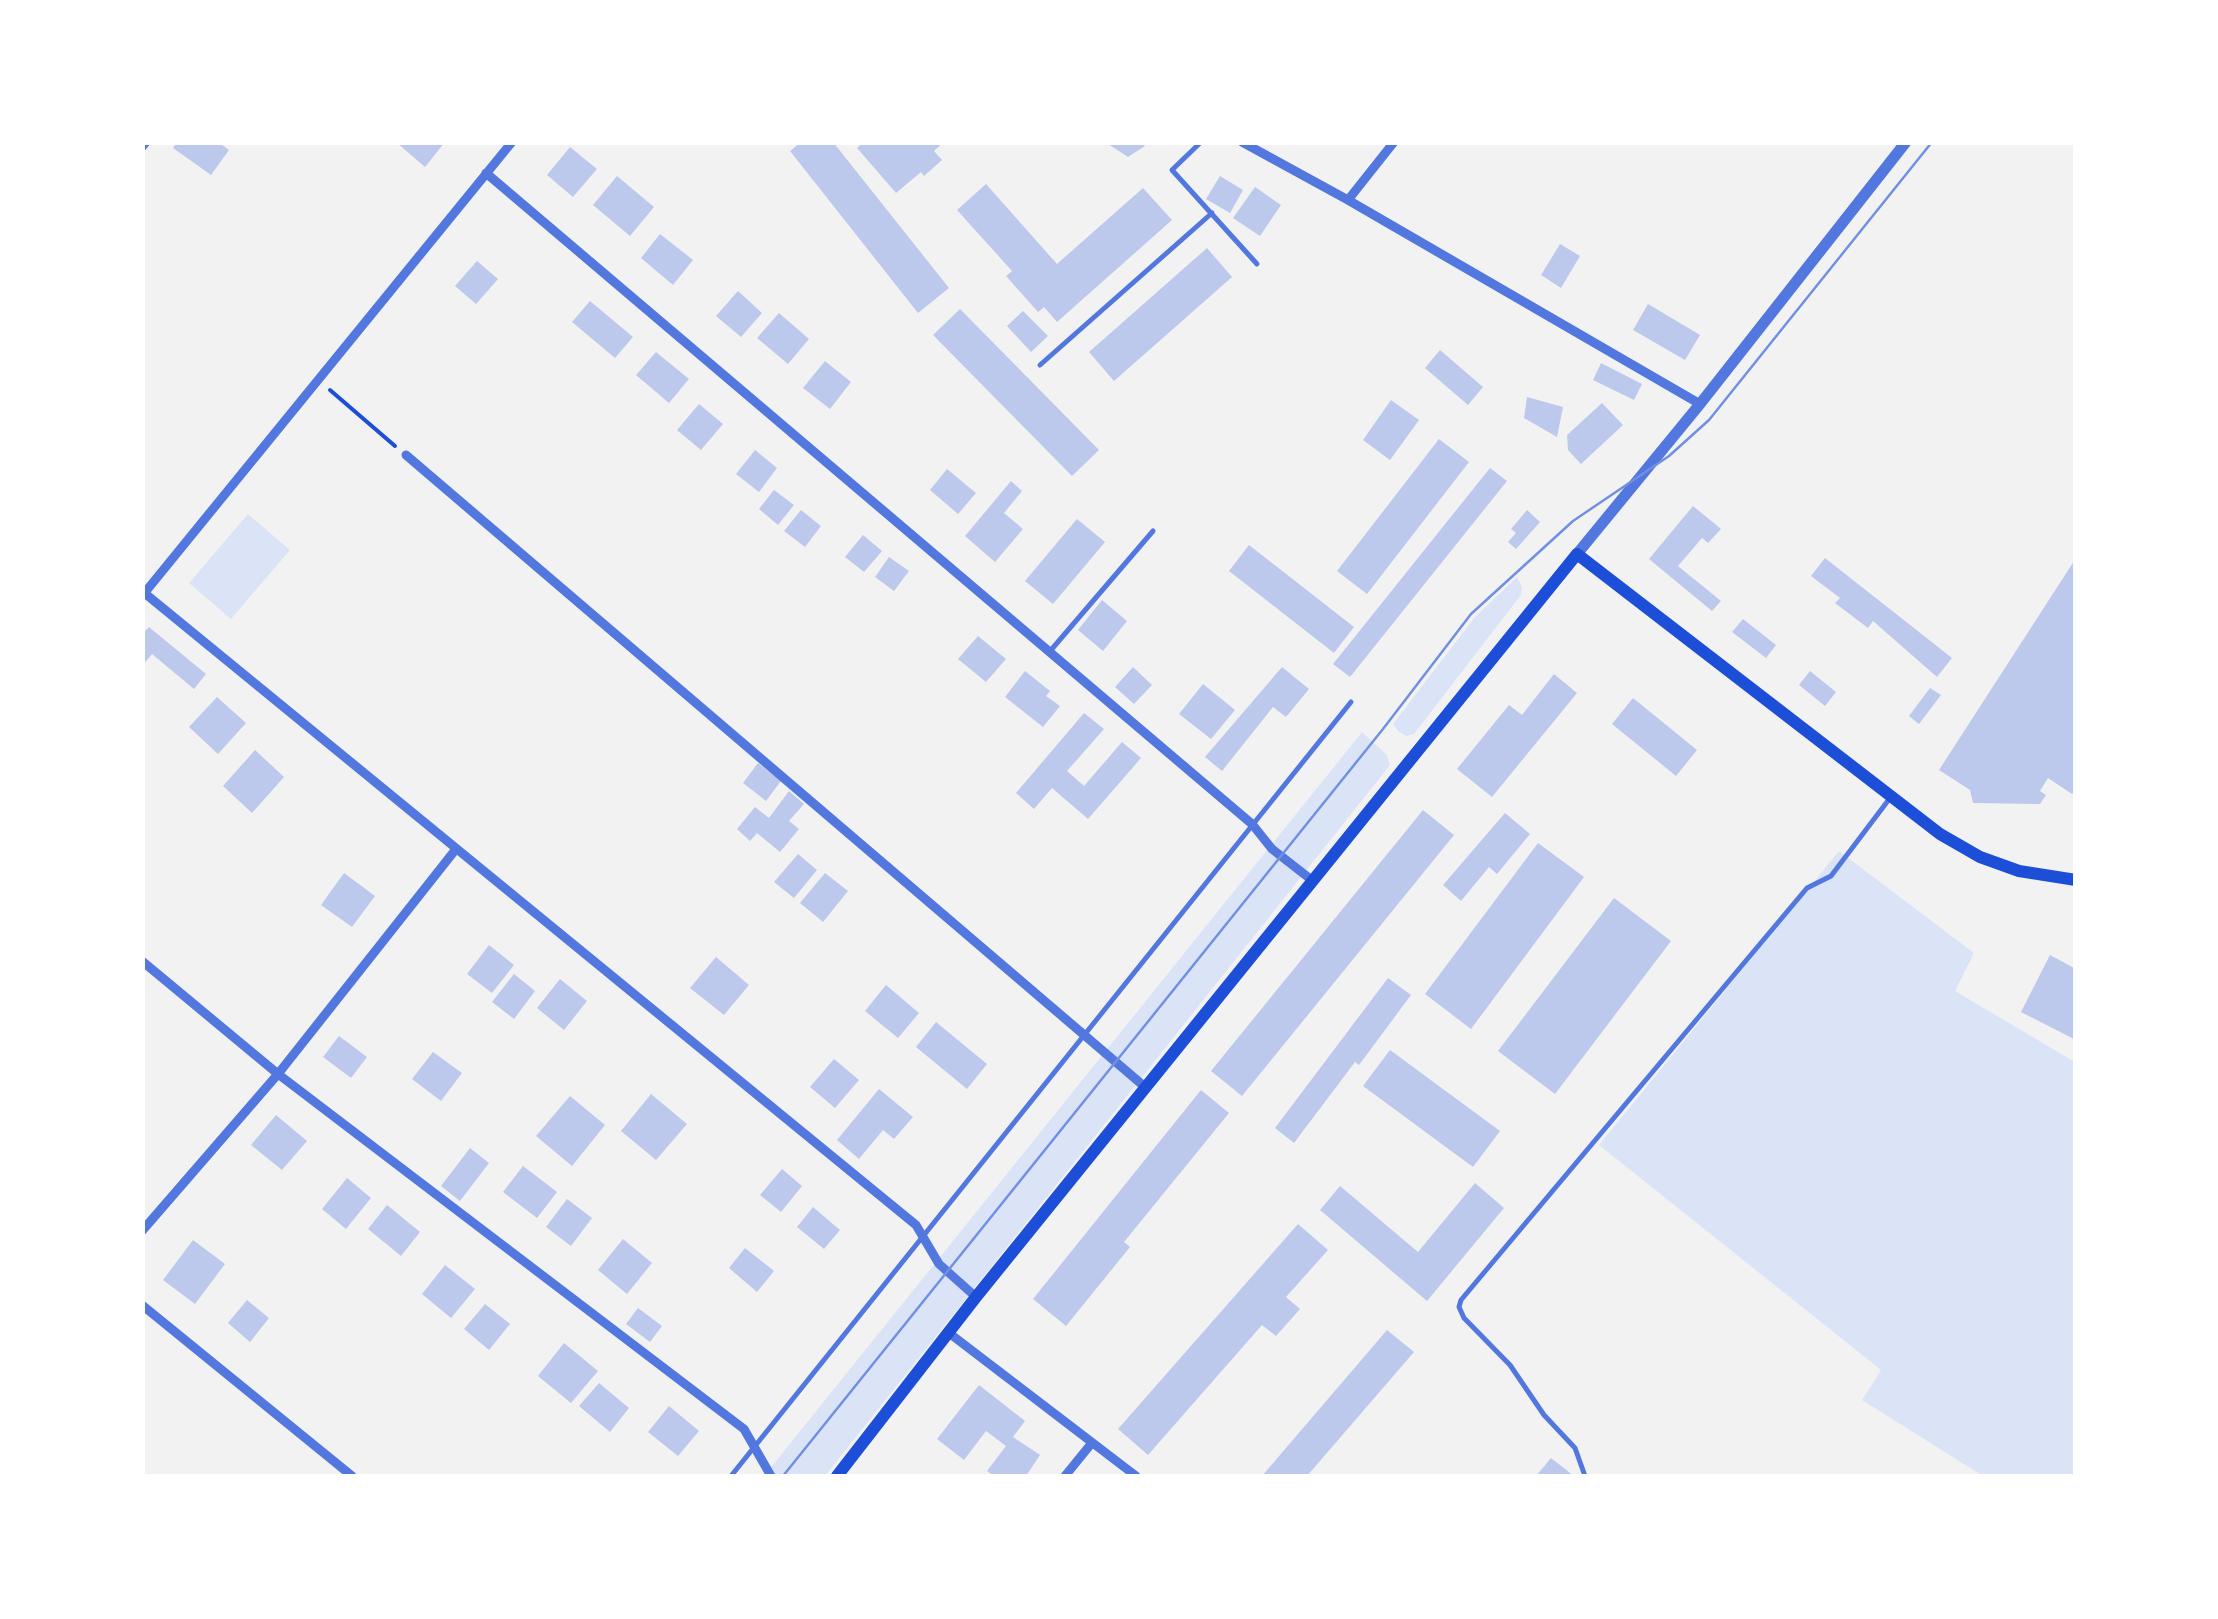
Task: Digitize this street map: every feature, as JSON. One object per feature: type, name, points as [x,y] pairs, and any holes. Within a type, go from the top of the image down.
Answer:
[{"type":"main road","points":[[836,1476],[1145,1086],[1577,554],[1940,834],[1980,857],[2019,871],[2076,880]]},
{"type":"street","points":[[512,142],[143,593],[916,1225],[939,1264],[976,1297]]},
{"type":"street","points":[[1242,142],[1700,404]]},
{"type":"street","points":[[1348,200],[1394,142]]},
{"type":"street","points":[[1577,554],[1906,142]]},
{"type":"street","points":[[486,173],[1252,824],[1272,848],[1314,881]]},
{"type":"street","points":[[406,455],[1145,1086]]},
{"type":"street","points":[[142,1230],[278,1074],[456,849]]},
{"type":"street","points":[[142,961],[278,1074],[744,1429],[771,1476]]},
{"type":"street","points":[[142,1305],[352,1476]]},
{"type":"street","points":[[949,1332],[1136,1476]]},
{"type":"street","points":[[1065,1476],[1091,1444]]},
{"type":"lane","points":[[1201,142],[1172,170],[1258,264]]},
{"type":"lane","points":[[1040,366],[1212,213]]},
{"type":"lane","points":[[1050,652],[1153,531]]},
{"type":"lane","points":[[732,1476],[1351,702]]},
{"type":"lane","points":[[1584,1476],[1575,1448],[1544,1415],[1510,1365],[1464,1318],[1459,1307],[1461,1300],[1806,888],[1831,876],[1890,798]]},
{"type":"path","points":[[318,380],[406,455]]},
{"type":"shaded area","points":[[248,514],[290,550],[231,619],[189,583]]},
{"type":"shaded area","points":[[1517,577],[1521,595],[1414,734],[1406,736],[1398,731],[1393,724],[1475,617]]},
{"type":"shaded area","points":[[1362,732],[1387,755],[1390,765],[825,1476],[764,1476]]},
{"type":"shaded area","points":[[1839,851],[1974,953],[1955,991],[2075,1062],[2075,1476],[1983,1476],[1862,1400],[1881,1370],[1599,1145]]},
{"type":"building","points":[[177,142],[218,142],[229,150],[211,175],[173,148]]},
{"type":"building","points":[[396,142],[445,142],[425,167]]},
{"type":"building","points":[[801,142],[833,142],[949,288],[918,313],[790,151]]},
{"type":"building","points":[[863,142],[944,142],[934,151],[942,160],[896,193],[857,148]]},
{"type":"building","points":[[1105,142],[1139,142],[1145,146],[1128,157]]},
{"type":"building","points":[[570,147],[597,169],[573,197],[547,175]]},
{"type":"building","points":[[617,176],[654,207],[630,236],[593,205]]},
{"type":"building","points":[[1220,176],[1243,190],[1230,213],[1206,199]]},
{"type":"building","points":[[986,184],[1057,264],[1143,188],[1172,220],[1057,322],[1044,307],[1038,312],[1006,276],[1012,271],[957,210]]},
{"type":"building","points":[[1255,187],[1281,205],[1260,236],[1233,218]]},
{"type":"building","points":[[660,234],[693,260],[673,285],[641,258]]},
{"type":"building","points":[[1560,244],[1580,256],[1561,288],[1541,275]]},
{"type":"building","points":[[1207,248],[1232,277],[1114,381],[1089,352]]},
{"type":"building","points":[[477,261],[498,279],[476,304],[455,286]]},
{"type":"building","points":[[738,291],[762,313],[741,337],[716,316]]},
{"type":"building","points":[[590,301],[633,337],[615,358],[572,322]]},
{"type":"building","points":[[1648,304],[1700,335],[1685,360],[1633,330]]},
{"type":"building","points":[[960,309],[1099,450],[1072,476],[933,335]]},
{"type":"building","points":[[1023,311],[1048,336],[1031,352],[1007,326]]},
{"type":"building","points":[[779,313],[809,339],[788,364],[757,338]]},
{"type":"building","points":[[1440,350],[1483,387],[1468,405],[1425,368]]},
{"type":"building","points":[[656,352],[689,379],[669,403],[636,375]]},
{"type":"building","points":[[825,361],[851,382],[830,409],[803,388]]},
{"type":"building","points":[[1601,363],[1642,384],[1634,400],[1593,380]]},
{"type":"building","points":[[1527,397],[1563,407],[1557,437],[1524,418]]},
{"type":"building","points":[[1391,400],[1419,420],[1390,460],[1363,440]]},
{"type":"building","points":[[1602,403],[1623,425],[1581,464],[1568,450],[1567,435]]},
{"type":"building","points":[[699,404],[723,424],[701,450],[677,430]]},
{"type":"building","points":[[1439,439],[1469,462],[1367,594],[1337,571]]},
{"type":"building","points":[[755,450],[777,468],[759,492],[736,474]]},
{"type":"building","points":[[1490,468],[1507,481],[1350,677],[1333,664]]},
{"type":"building","points":[[947,469],[976,493],[958,514],[930,490]]},
{"type":"building","points":[[1011,481],[1022,491],[1004,513],[1023,529],[995,562],[965,536]]},
{"type":"building","points":[[774,490],[794,505],[778,525],[759,509]]},
{"type":"building","points":[[1693,506],[1721,529],[1708,543],[1702,538],[1678,566],[1721,601],[1712,611],[1649,559]]},
{"type":"building","points":[[801,510],[821,526],[805,547],[784,531]]},
{"type":"building","points":[[1527,510],[1540,522],[1516,549],[1508,542],[1516,533],[1511,529]]},
{"type":"building","points":[[1077,519],[1105,542],[1053,604],[1025,581]]},
{"type":"building","points":[[863,535],[882,551],[864,572],[845,557]]},
{"type":"building","points":[[1249,545],[1354,627],[1334,653],[1229,571]]},
{"type":"building","points":[[889,557],[909,571],[894,591],[875,577]]},
{"type":"building","points":[[1825,558],[1952,658],[1937,677],[1873,621],[1868,628],[1835,603],[1840,598],[1811,576]]},
{"type":"building","points":[[2076,558],[2076,789],[2072,794],[2048,778],[2040,791],[2046,795],[2040,804],[1973,803],[1970,790],[1939,770]]},
{"type":"building","points":[[1102,600],[1127,621],[1103,651],[1078,630]]},
{"type":"building","points":[[1743,619],[1776,645],[1766,658],[1732,632]]},
{"type":"building","points":[[149,627],[206,674],[194,689],[152,654],[142,666],[142,634]]},
{"type":"building","points":[[978,636],[1006,659],[986,682],[958,659]]},
{"type":"building","points":[[1133,667],[1152,685],[1134,704],[1115,687]]},
{"type":"building","points":[[1282,667],[1309,689],[1286,717],[1273,707],[1222,771],[1205,757]]},
{"type":"building","points":[[1025,671],[1050,691],[1046,696],[1060,706],[1043,727],[1005,697]]},
{"type":"building","points":[[1810,671],[1836,692],[1825,706],[1799,685]]},
{"type":"building","points":[[1554,674],[1577,693],[1492,797],[1457,769],[1509,705],[1522,715]]},
{"type":"building","points":[[1203,684],[1235,710],[1211,739],[1179,714]]},
{"type":"building","points":[[1930,688],[1941,695],[1919,724],[1909,716]]},
{"type":"building","points":[[217,697],[246,723],[218,754],[189,727]]},
{"type":"building","points":[[1633,698],[1697,750],[1676,776],[1612,724]]},
{"type":"building","points":[[1084,713],[1104,729],[1067,771],[1084,786],[1122,742],[1141,758],[1088,819],[1052,788],[1034,809],[1016,793]]},
{"type":"building","points":[[255,750],[284,777],[252,813],[223,786]]},
{"type":"building","points":[[758,763],[781,781],[766,801],[743,783]]},
{"type":"building","points":[[789,791],[804,804],[789,821],[799,829],[780,852],[757,833],[750,841],[737,829],[755,807],[769,818]]},
{"type":"building","points":[[1423,810],[1454,835],[1242,1096],[1211,1071]]},
{"type":"building","points":[[1505,813],[1530,834],[1497,874],[1489,867],[1461,901],[1443,885]]},
{"type":"building","points":[[1538,843],[1584,877],[1471,1029],[1425,994]]},
{"type":"building","points":[[798,854],[817,870],[794,898],[774,882]]},
{"type":"building","points":[[344,873],[375,896],[352,927],[321,905]]},
{"type":"building","points":[[825,873],[848,891],[823,922],[800,903]]},
{"type":"building","points":[[1614,898],[1671,941],[1555,1094],[1498,1051]]},
{"type":"building","points":[[489,945],[514,965],[492,993],[467,974]]},
{"type":"building","points":[[2050,955],[2076,969],[2076,1040],[2021,1012]]},
{"type":"building","points":[[716,957],[749,985],[724,1015],[690,988]]},
{"type":"building","points":[[514,974],[535,991],[514,1019],[492,1002]]},
{"type":"building","points":[[1388,978],[1411,995],[1294,1143],[1275,1128]]},
{"type":"building","points":[[560,979],[587,1001],[564,1030],[537,1008]]},
{"type":"building","points":[[886,985],[919,1013],[898,1038],[865,1011]]},
{"type":"building","points":[[936,1022],[987,1064],[967,1089],[916,1047]]},
{"type":"building","points":[[339,1036],[367,1057],[351,1078],[323,1057]]},
{"type":"building","points":[[1390,1050],[1500,1131],[1473,1167],[1363,1086]]},
{"type":"building","points":[[433,1052],[462,1073],[441,1101],[412,1079]]},
{"type":"building","points":[[834,1059],[859,1080],[835,1108],[810,1087]]},
{"type":"building","points":[[879,1089],[913,1117],[894,1139],[883,1130],[859,1159],[837,1140]]},
{"type":"building","points":[[1201,1090],[1229,1113],[1124,1242],[1130,1247],[1066,1326],[1033,1299]]},
{"type":"building","points":[[651,1094],[687,1124],[656,1160],[621,1131]]},
{"type":"building","points":[[570,1096],[605,1125],[572,1166],[536,1136]]},
{"type":"building","points":[[276,1115],[307,1141],[282,1170],[251,1145]]},
{"type":"building","points":[[470,1148],[489,1163],[460,1201],[441,1186]]},
{"type":"building","points":[[523,1166],[557,1192],[537,1218],[503,1192]]},
{"type":"building","points":[[782,1169],[802,1186],[781,1212],[760,1195]]},
{"type":"building","points":[[347,1178],[371,1198],[346,1229],[322,1209]]},
{"type":"building","points":[[1475,1183],[1504,1208],[1427,1301],[1320,1210],[1340,1186],[1418,1252]]},
{"type":"building","points":[[567,1199],[592,1218],[571,1246],[546,1227]]},
{"type":"building","points":[[387,1205],[420,1232],[401,1256],[368,1229]]},
{"type":"building","points":[[813,1207],[840,1230],[824,1249],[797,1227]]},
{"type":"building","points":[[1298,1224],[1328,1250],[1286,1297],[1300,1309],[1276,1336],[1262,1325],[1148,1455],[1118,1429]]},
{"type":"building","points":[[623,1239],[652,1263],[627,1294],[598,1270]]},
{"type":"building","points":[[193,1240],[225,1264],[195,1304],[163,1280]]},
{"type":"building","points":[[745,1248],[774,1271],[757,1292],[729,1268]]},
{"type":"building","points":[[445,1265],[475,1289],[451,1318],[422,1294]]},
{"type":"building","points":[[247,1300],[269,1318],[250,1342],[228,1323]]},
{"type":"building","points":[[485,1304],[510,1324],[489,1350],[464,1329]]},
{"type":"building","points":[[638,1308],[662,1326],[650,1342],[626,1324]]},
{"type":"building","points":[[1387,1330],[1414,1352],[1307,1476],[1262,1476]]},
{"type":"building","points":[[564,1343],[598,1371],[571,1403],[538,1376]]},
{"type":"building","points":[[599,1383],[629,1408],[610,1432],[579,1406]]},
{"type":"building","points":[[979,1385],[1025,1421],[1013,1437],[1040,1455],[1026,1476],[994,1476],[987,1471],[1006,1446],[986,1431],[964,1460],[937,1439]]},
{"type":"building","points":[[669,1406],[699,1431],[678,1456],[648,1432]]},
{"type":"building","points":[[1551,1458],[1574,1476],[1536,1476]]},
{"type":"tram line","points":[[783,1476],[1471,614],[1573,521],[1669,456],[1709,420],[1932,142]]}]
